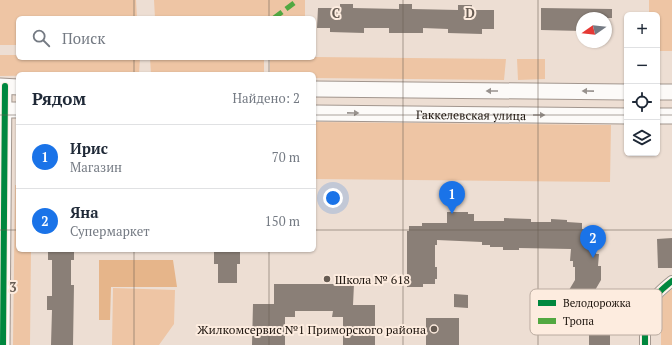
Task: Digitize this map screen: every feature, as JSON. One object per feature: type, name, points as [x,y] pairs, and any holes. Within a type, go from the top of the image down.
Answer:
[{"type":"main road","name":"Гаккелевская улица","points":[[316,89],[624,92]]},
{"type":"main road","points":[[660,92],[672,92]]},
{"type":"main road","name":"Гаккелевская улица","points":[[316,113],[624,116]]},
{"type":"main road","points":[[660,116],[672,116]]},
{"type":"street","points":[[3,345],[8,87]]},
{"type":"street","points":[[662,290],[672,281]]},
{"type":"shaded area","points":[[0,0],[136,0],[137,16],[16,16],[16,45],[0,45]]},
{"type":"shaded area","points":[[154,0],[305,0],[305,16],[155,16]]},
{"type":"shaded area","points":[[649,0],[672,0],[672,51],[660,51],[660,12],[649,12]]},
{"type":"shaded area","points":[[0,55],[16,55],[16,60],[140,60],[139,72],[16,72],[16,76],[0,76]]},
{"type":"shaded area","points":[[316,57],[506,59],[504,80],[316,78],[316,72],[270,72],[270,60],[316,60]]},
{"type":"shaded area","points":[[517,59],[545,59],[545,79],[518,80]]},
{"type":"shaded area","points":[[150,60],[264,60],[264,72],[151,72]]},
{"type":"shaded area","points":[[316,122],[611,125],[610,182],[316,179]]},
{"type":"shaded area","points":[[16,185],[16,252],[31,252],[30,345],[13,345]]},
{"type":"shaded area","points":[[99,260],[173,260],[177,287],[111,287],[110,320],[99,320]]},
{"type":"shaded area","points":[[113,288],[175,290],[174,324],[159,345],[112,345]]},
{"type":"shaded area","points":[[672,289],[672,345],[661,345],[662,298]]},
{"type":"building","points":[[340,4],[353,4],[353,8],[399,9],[399,4],[412,4],[412,9],[458,10],[458,5],[472,5],[472,10],[494,10],[494,29],[482,29],[482,34],[448,33],[448,29],[423,28],[423,33],[389,33],[389,28],[364,28],[364,33],[330,32],[330,28],[317,28],[318,8],[340,8]]},
{"type":"building","points":[[541,8],[612,9],[612,12],[576,12],[576,31],[541,30]]},
{"type":"building","points":[[447,212],[468,212],[468,214],[474,214],[474,221],[504,221],[504,218],[531,219],[531,222],[551,222],[551,219],[582,223],[582,229],[591,230],[591,239],[594,239],[593,246],[596,246],[596,254],[599,254],[598,266],[601,266],[601,280],[596,289],[570,289],[575,280],[575,267],[573,267],[573,261],[570,261],[571,249],[519,248],[519,250],[503,250],[503,247],[490,247],[490,245],[482,245],[482,242],[437,240],[437,245],[435,245],[435,267],[437,267],[437,279],[435,279],[435,284],[423,284],[423,287],[407,287],[407,231],[409,231],[409,226],[422,226],[422,223],[447,223]]},
{"type":"building","points":[[672,238],[672,268],[658,268],[657,239]]},
{"type":"building","points":[[48,252],[74,252],[74,260],[71,260],[71,285],[74,285],[73,345],[51,345],[52,310],[47,310],[47,296],[52,296],[52,260],[48,260]]},
{"type":"building","points":[[214,252],[240,252],[240,264],[237,264],[237,283],[218,283],[218,264],[214,264]]},
{"type":"building","points":[[274,284],[354,284],[353,305],[375,305],[375,345],[343,345],[343,317],[332,317],[333,311],[295,311],[295,317],[285,317],[285,345],[252,345],[253,304],[274,304]]},
{"type":"building","points":[[454,294],[468,295],[468,308],[454,307]]},
{"type":"building","points":[[426,318],[459,318],[459,345],[426,345]]},
{"type":"building","points":[[589,335],[610,335],[610,345],[589,345]]},
{"type":"marked path","points":[[277,16],[298,0]]},
{"type":"cycle path","points":[[3,345],[5,86]]},
{"type":"cycle path","points":[[662,290],[672,281]]},
{"type":"cycle path","points":[[645,335],[645,345]]},
{"type":"place","name":"Ирис","points":[[452,214]]},
{"type":"place","name":"Яна","points":[[593,258]]},
{"type":"place","name":"Школа № 618","points":[[327,279]]},
{"type":"place","name":"Жилкомсервис №1 Приморского района","points":[[434,329]]}]
